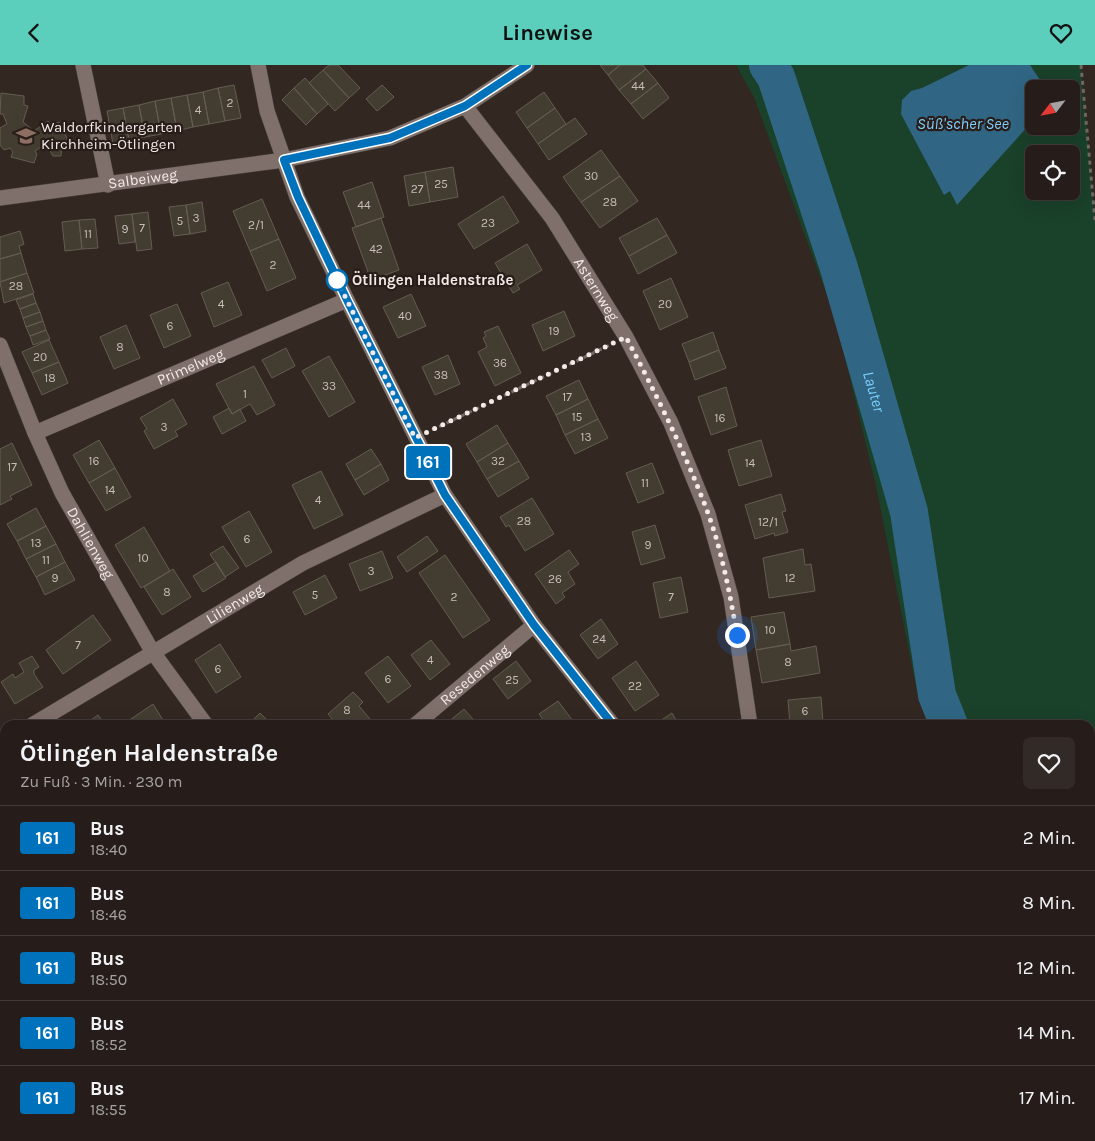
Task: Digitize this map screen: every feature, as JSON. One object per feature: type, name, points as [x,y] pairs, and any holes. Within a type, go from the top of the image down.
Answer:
[{"type":"street","points":[[83,65],[108,185]]},
{"type":"street","points":[[258,65],[267,111],[298,197],[415,438],[445,495],[534,625],[609,720]]},
{"type":"street","points":[[284,160],[390,138],[465,106],[527,65]]},
{"type":"street","name":"Asternweg","points":[[465,106],[552,218],[626,337],[671,423],[708,514],[731,597],[749,720]]},
{"type":"street","name":"Salbeiweg","points":[[0,198],[284,160]]},
{"type":"street","name":"Primelweg","points":[[35,433],[347,300]]},
{"type":"street","name":"Dahlienweg","points":[[0,345],[35,433],[62,493],[152,651],[202,720]]},
{"type":"street","name":"Lilienweg","points":[[40,720],[152,651],[303,563],[445,495]]},
{"type":"street","name":"Resedenweg","points":[[422,720],[534,625]]},
{"type":"path","points":[[1081,65],[1095,220]]},
{"type":"path","points":[[415,438],[626,337]]},
{"type":"green space","points":[[736,65],[1081,65],[1095,220],[1095,720],[928,720],[919,701],[876,486],[836,320],[754,97]]},
{"type":"water","name":"Süß'scher See","points":[[969,65],[1030,65],[1040,80],[1025,80],[1025,129],[957,205],[950,191],[944,195],[901,114],[902,100],[911,91],[922,88]]},
{"type":"building","points":[[329,65],[338,65],[360,88],[349,98],[323,70]]},
{"type":"building","points":[[600,65],[620,65],[608,75]]},
{"type":"building","points":[[620,65],[643,65],[646,69],[619,90],[608,75]]},
{"type":"building","points":[[646,69],[658,83],[631,104],[619,90]]},
{"type":"building","points":[[323,70],[349,98],[335,111],[309,83]]},
{"type":"building","points":[[305,78],[328,104],[317,114],[294,88]]},
{"type":"building","points":[[658,83],[669,98],[643,119],[631,104]]},
{"type":"building","points":[[234,85],[241,118],[225,121],[218,88]]},
{"type":"building","points":[[382,85],[394,97],[377,111],[366,99]]},
{"type":"building","points":[[218,88],[225,121],[209,124],[203,92]]},
{"type":"building","points":[[294,88],[317,114],[306,125],[282,100]]},
{"type":"building","points":[[203,92],[209,124],[193,127],[187,95]]},
{"type":"building","points":[[544,92],[555,108],[527,128],[516,112]]},
{"type":"building","name":"Waldorfkindergarten Kirchheim-Ötlingen","points":[[1,93],[24,96],[24,105],[28,106],[23,122],[34,131],[48,121],[51,125],[59,122],[69,142],[62,145],[61,156],[53,156],[48,147],[41,147],[35,151],[37,154],[34,163],[11,157],[13,152],[10,148],[4,150],[0,145],[0,128],[7,124],[3,114],[0,114]]},
{"type":"building","points":[[187,95],[193,127],[177,131],[171,98]]},
{"type":"building","points":[[171,98],[177,131],[161,134],[155,101]]},
{"type":"building","points":[[155,101],[161,134],[145,137],[139,105]]},
{"type":"building","points":[[139,105],[145,137],[129,140],[123,108]]},
{"type":"building","points":[[123,108],[129,140],[113,144],[107,111]]},
{"type":"building","points":[[555,108],[566,124],[538,144],[527,128]]},
{"type":"building","points":[[575,118],[587,134],[549,160],[538,144]]},
{"type":"building","points":[[601,150],[620,176],[581,202],[563,177]]},
{"type":"building","points":[[453,167],[458,197],[430,202],[425,172]]},
{"type":"building","points":[[425,172],[430,202],[409,206],[404,176]]},
{"type":"building","points":[[620,176],[638,201],[600,228],[581,202]]},
{"type":"building","points":[[372,182],[384,217],[356,227],[343,192]]},
{"type":"building","points":[[503,196],[519,222],[474,249],[458,224]]},
{"type":"building","points":[[262,199],[279,239],[250,251],[233,211]]},
{"type":"building","points":[[202,202],[206,231],[190,234],[186,205]]},
{"type":"building","points":[[186,205],[190,234],[174,236],[169,207]]},
{"type":"building","points":[[148,212],[152,249],[137,251],[132,214]]},
{"type":"building","points":[[132,214],[135,242],[119,244],[115,216]]},
{"type":"building","points":[[381,218],[399,270],[371,280],[352,228]]},
{"type":"building","points":[[657,218],[667,235],[629,256],[619,238]]},
{"type":"building","points":[[95,219],[98,248],[82,249],[79,220]]},
{"type":"building","points":[[79,220],[82,249],[65,251],[62,222]]},
{"type":"building","points":[[20,231],[24,244],[19,246],[21,253],[0,259],[0,237]]},
{"type":"building","points":[[667,235],[677,253],[638,274],[629,256]]},
{"type":"building","points":[[279,239],[296,278],[267,291],[250,251]]},
{"type":"building","points":[[527,244],[542,270],[517,285],[520,289],[513,293],[495,263]]},
{"type":"building","points":[[21,253],[27,273],[0,282],[0,259]]},
{"type":"building","points":[[27,273],[34,293],[4,303],[0,282]]},
{"type":"building","points":[[671,278],[688,317],[660,330],[643,291]]},
{"type":"building","points":[[228,282],[242,315],[214,327],[201,293]]},
{"type":"building","points":[[33,294],[36,303],[20,309],[16,300]]},
{"type":"building","points":[[411,294],[426,326],[398,338],[383,307]]},
{"type":"building","points":[[36,303],[40,312],[23,318],[20,309]]},
{"type":"building","points":[[177,304],[191,336],[164,348],[150,315]]},
{"type":"building","points":[[564,311],[575,336],[543,351],[532,325]]},
{"type":"building","points":[[40,312],[43,321],[26,327],[23,318]]},
{"type":"building","points":[[43,321],[46,330],[30,336],[26,327]]},
{"type":"building","points":[[126,325],[140,358],[114,369],[100,337]]},
{"type":"building","points":[[498,326],[521,373],[495,386],[478,352],[487,347],[483,338],[486,336],[484,332]]},
{"type":"building","points":[[46,330],[50,339],[33,345],[30,336]]},
{"type":"building","points":[[713,332],[719,350],[689,362],[682,344]]},
{"type":"building","points":[[49,340],[59,362],[32,373],[22,352]]},
{"type":"building","points":[[286,348],[295,366],[272,378],[262,360]]},
{"type":"building","points":[[719,350],[726,368],[695,380],[689,362]]},
{"type":"building","points":[[448,355],[460,384],[435,395],[422,367]]},
{"type":"building","points":[[329,356],[355,402],[329,417],[302,371]]},
{"type":"building","points":[[59,362],[68,383],[42,395],[32,373]]},
{"type":"building","points":[[254,366],[275,405],[257,415],[250,404],[232,414],[216,384]]},
{"type":"building","points":[[579,380],[588,399],[556,415],[546,396]]},
{"type":"building","points":[[726,387],[737,426],[711,435],[698,397]]},
{"type":"building","points":[[173,399],[187,424],[175,431],[178,436],[154,449],[144,431],[147,429],[140,418]]},
{"type":"building","points":[[588,399],[598,419],[565,435],[556,415]]},
{"type":"building","points":[[229,408],[232,414],[240,409],[246,421],[222,434],[213,417]]},
{"type":"building","points":[[598,419],[608,438],[575,454],[565,435]]},
{"type":"building","points":[[497,425],[508,443],[477,462],[466,444]]},
{"type":"building","points":[[99,440],[115,468],[89,483],[73,455]]},
{"type":"building","points":[[761,440],[772,476],[739,486],[728,450]]},
{"type":"building","points":[[12,443],[32,485],[10,496],[12,499],[0,505],[0,449]]},
{"type":"building","points":[[508,443],[519,461],[487,479],[477,462]]},
{"type":"building","points":[[371,449],[381,464],[355,480],[346,464]]},
{"type":"building","points":[[519,461],[529,478],[498,497],[487,479]]},
{"type":"building","points":[[652,463],[664,493],[638,503],[626,473]]},
{"type":"building","points":[[381,464],[389,480],[364,495],[355,480]]},
{"type":"building","points":[[115,468],[131,497],[106,511],[89,483]]},
{"type":"building","points":[[321,471],[343,515],[314,529],[292,485]]},
{"type":"building","points":[[781,494],[786,511],[782,512],[788,532],[775,536],[774,533],[755,539],[745,505]]},
{"type":"building","points":[[532,498],[554,534],[525,551],[509,525],[506,527],[500,517]]},
{"type":"building","points":[[36,508],[46,526],[17,541],[7,524]]},
{"type":"building","points":[[249,511],[272,552],[246,567],[222,527]]},
{"type":"building","points":[[655,525],[665,558],[641,565],[632,532]]},
{"type":"building","points":[[46,526],[56,544],[26,559],[17,541]]},
{"type":"building","points":[[144,527],[170,571],[141,588],[115,545]]},
{"type":"building","points":[[427,536],[438,551],[407,572],[397,557]]},
{"type":"building","points":[[56,544],[65,562],[36,577],[26,559]]},
{"type":"building","points":[[223,546],[239,568],[225,577],[210,554]]},
{"type":"building","points":[[803,549],[805,565],[811,564],[815,591],[769,598],[763,558]]},
{"type":"building","points":[[569,550],[579,564],[568,572],[575,584],[562,593],[565,597],[556,604],[535,574]]},
{"type":"building","points":[[382,551],[393,578],[360,591],[349,564]]},
{"type":"building","points":[[445,555],[490,620],[463,638],[419,573]]},
{"type":"building","points":[[65,562],[75,580],[45,595],[36,577]]},
{"type":"building","points":[[216,562],[226,578],[203,592],[193,576]]},
{"type":"building","points":[[173,569],[191,597],[162,615],[144,587]]},
{"type":"building","points":[[325,575],[337,598],[305,615],[293,592]]},
{"type":"building","points":[[681,577],[688,612],[660,618],[653,583]]},
{"type":"building","points":[[784,612],[790,644],[756,650],[751,617]]},
{"type":"building","points":[[93,615],[111,640],[63,674],[46,650]]},
{"type":"building","points":[[601,619],[618,644],[598,659],[580,635]]},
{"type":"building","points":[[431,640],[450,664],[430,680],[411,655]]},
{"type":"building","points":[[220,644],[241,677],[216,693],[195,660]]},
{"type":"building","points":[[790,644],[791,651],[816,646],[820,673],[762,683],[756,650]]},
{"type":"building","points":[[32,656],[39,667],[34,670],[34,674],[43,687],[15,704],[1,682],[13,674],[15,678],[24,672],[19,663]]},
{"type":"building","points":[[388,656],[411,686],[388,703],[365,673]]},
{"type":"building","points":[[516,661],[531,681],[508,699],[493,679]]},
{"type":"building","points":[[636,661],[659,695],[635,711],[612,678]]},
{"type":"building","points":[[353,692],[363,702],[359,706],[371,720],[333,720],[328,714]]},
{"type":"building","points":[[821,697],[823,720],[790,720],[788,700]]},
{"type":"building","points":[[558,701],[572,720],[543,720],[539,714]]},
{"type":"building","points":[[153,704],[163,720],[129,720]]},
{"type":"building","points":[[464,709],[474,720],[451,720]]},
{"type":"building","points":[[260,713],[267,720],[253,720]]},
{"type":"building","points":[[672,713],[676,720],[662,720]]},
{"type":"building","points":[[98,715],[102,720],[91,720]]},
{"type":"waterway","name":"Lauter","points":[[768,65],[776,77],[839,268],[909,512],[937,695],[947,720]]},
{"type":"bus line","name":"161","points":[[527,65],[465,106],[390,138],[284,160],[298,197],[347,300],[445,495],[534,625],[609,720]]},
{"type":"place","name":"Waldorfkindergarten Kirchheim-Ötlingen","points":[[26,136]]},
{"type":"place","name":"Ötlingen Haldenstraße","points":[[337,280]]},
{"type":"route","points":[[337,280],[415,438],[626,337],[671,423],[708,514],[731,597],[737,635]]}]
